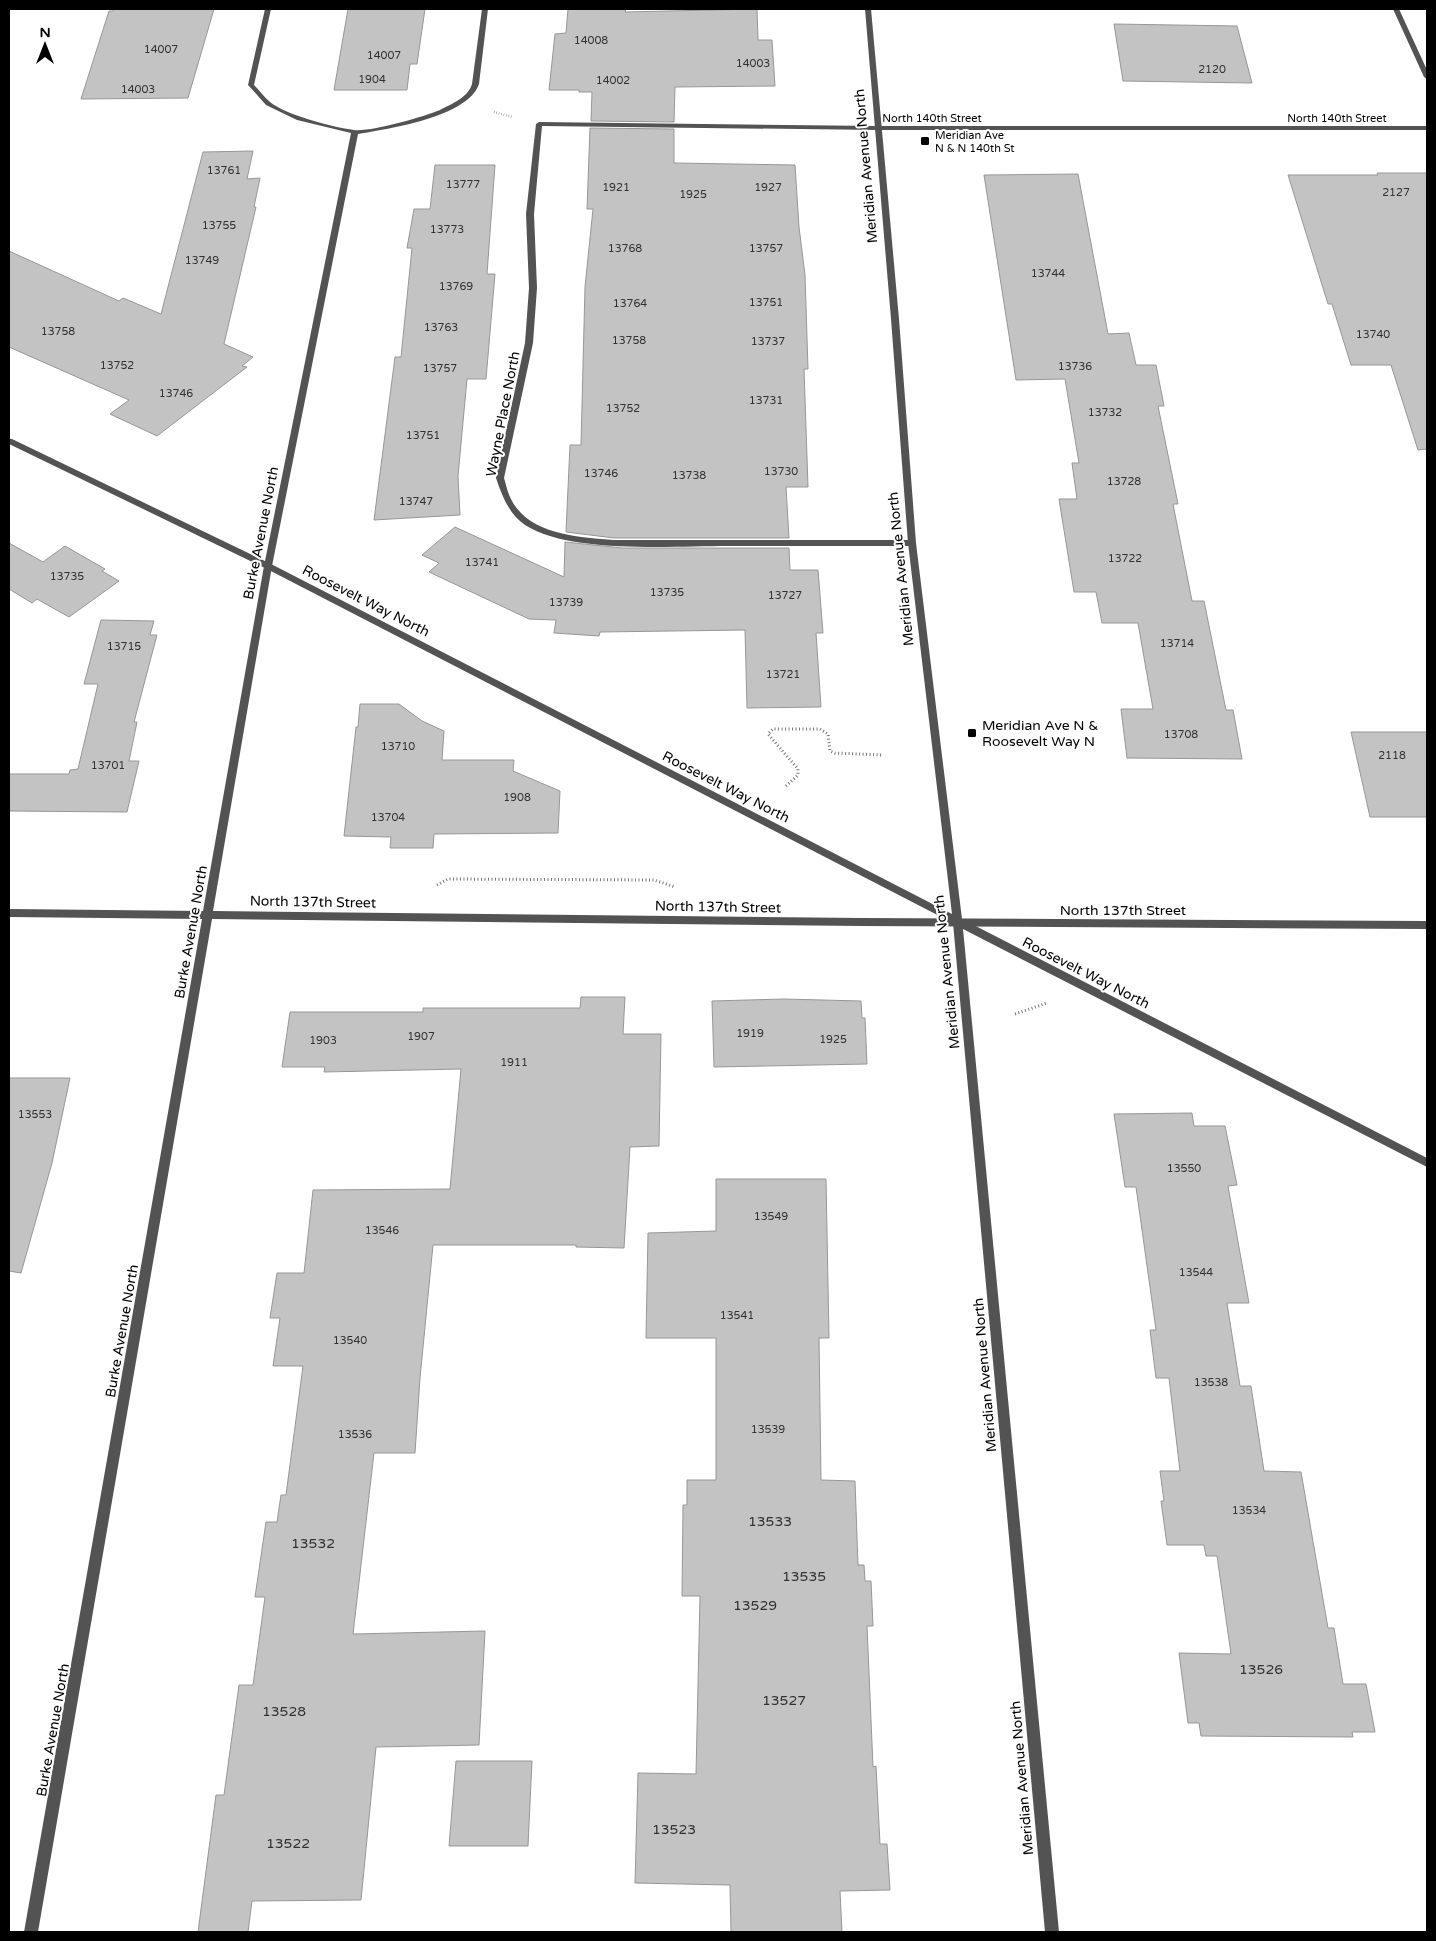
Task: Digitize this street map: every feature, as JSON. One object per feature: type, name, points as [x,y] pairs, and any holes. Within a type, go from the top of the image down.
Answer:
[{"type":"street","points":[[268,9],[250,85],[268,104],[299,119],[355,132],[412,122],[460,102],[474,89],[485,9]]},
{"type":"street","name":"Meridian Avenue North","points":[[868,9],[912,543],[958,923],[1052,1932]]},
{"type":"street","points":[[1396,9],[1427,77]]},
{"type":"street","name":"North 140th Street","points":[[539,124],[878,128],[1427,128]]},
{"type":"street","name":"Wayne Place North","points":[[539,124],[530,214],[533,288],[529,343],[500,478],[503,494],[520,518],[549,534],[614,543],[912,543]]},
{"type":"street","name":"Burke Avenue North","points":[[31,1932],[268,566],[355,132]]},
{"type":"street","name":"Roosevelt Way North","points":[[9,441],[268,566],[1427,1163]]},
{"type":"street","name":"North 137th Street","points":[[9,913],[958,923],[1427,925]]},
{"type":"path","points":[[460,102],[539,124]]},
{"type":"path","points":[[786,786],[798,775],[798,769],[768,734],[773,729],[820,729],[828,734],[830,751],[835,753],[882,756]]},
{"type":"path","points":[[1014,1014],[1050,1002]]},
{"type":"building","points":[[114,9],[214,9],[188,98],[81,99],[109,11]]},
{"type":"building","points":[[348,9],[425,9],[417,64],[410,64],[407,90],[334,90]]},
{"type":"building","points":[[568,9],[626,9],[625,12],[757,9],[758,40],[772,40],[775,86],[675,87],[674,122],[591,121],[592,92],[549,90],[555,34],[566,33]]},
{"type":"building","points":[[1114,24],[1237,26],[1252,83],[1123,81]]},
{"type":"building","points":[[590,128],[674,129],[674,163],[795,165],[799,227],[805,275],[808,369],[804,369],[808,487],[786,487],[789,538],[614,538],[566,532],[570,445],[581,445],[585,287],[593,209],[587,209]]},
{"type":"building","points":[[253,151],[247,179],[260,178],[254,207],[256,207],[224,344],[253,357],[242,366],[247,367],[157,436],[110,414],[129,400],[9,347],[9,251],[119,301],[123,298],[161,314],[203,152]]},
{"type":"building","points":[[435,165],[495,165],[487,274],[495,274],[486,379],[467,379],[458,476],[460,515],[374,520],[395,357],[401,357],[412,248],[407,248],[414,209],[430,209]]},
{"type":"building","points":[[1377,173],[1427,173],[1427,449],[1418,450],[1391,365],[1351,365],[1332,304],[1328,304],[1288,175],[1378,175]]},
{"type":"building","points":[[1078,174],[1108,334],[1129,333],[1136,365],[1156,365],[1164,406],[1158,406],[1178,504],[1173,504],[1192,601],[1204,601],[1226,710],[1233,710],[1242,759],[1127,758],[1121,709],[1153,709],[1138,623],[1102,623],[1096,592],[1074,592],[1059,499],[1077,499],[1072,463],[1079,463],[1065,379],[1016,380],[984,175]]},
{"type":"building","points":[[455,527],[564,577],[565,542],[622,548],[789,548],[790,570],[818,570],[823,633],[816,633],[821,707],[747,708],[745,630],[600,632],[599,636],[554,633],[556,620],[529,619],[429,572],[439,563],[422,555]]},
{"type":"building","points":[[9,543],[43,562],[65,546],[105,569],[102,571],[119,581],[69,617],[37,599],[32,603],[9,589]]},
{"type":"building","points":[[101,620],[154,621],[150,635],[157,635],[134,722],[137,722],[129,761],[139,761],[127,812],[9,811],[9,774],[69,774],[70,770],[78,769],[98,684],[84,684]]},
{"type":"building","points":[[360,704],[399,704],[422,721],[444,731],[442,760],[514,760],[513,771],[560,791],[558,833],[434,834],[433,848],[390,848],[391,837],[344,836]]},
{"type":"building","points":[[1351,732],[1427,732],[1427,817],[1370,817]]},
{"type":"building","points":[[581,997],[625,997],[623,1034],[661,1034],[659,1146],[630,1147],[624,1248],[576,1247],[576,1245],[433,1245],[415,1453],[374,1453],[353,1634],[485,1631],[479,1745],[376,1747],[361,1900],[252,1901],[248,1932],[198,1932],[216,1795],[224,1795],[239,1685],[253,1685],[265,1597],[255,1597],[266,1522],[277,1522],[281,1495],[286,1495],[303,1366],[273,1366],[280,1318],[270,1318],[277,1273],[304,1273],[313,1190],[450,1189],[461,1069],[324,1072],[325,1067],[282,1067],[290,1012],[423,1012],[423,1008],[580,1008]]},
{"type":"building","points":[[784,999],[861,1001],[862,1018],[865,1018],[867,1064],[714,1067],[712,1001]]},
{"type":"building","points":[[9,1078],[70,1078],[52,1163],[21,1273],[9,1271]]},
{"type":"building","points":[[1192,1113],[1194,1126],[1225,1126],[1237,1185],[1228,1186],[1249,1303],[1227,1303],[1240,1386],[1251,1386],[1264,1471],[1301,1472],[1328,1628],[1334,1628],[1343,1684],[1366,1684],[1375,1732],[1352,1732],[1353,1737],[1201,1736],[1199,1723],[1188,1723],[1179,1653],[1231,1654],[1217,1556],[1206,1556],[1204,1545],[1167,1545],[1161,1501],[1164,1501],[1160,1471],[1180,1471],[1169,1378],[1156,1378],[1150,1330],[1156,1330],[1136,1187],[1125,1187],[1114,1114]]},
{"type":"building","points":[[716,1179],[826,1179],[829,1338],[819,1338],[821,1480],[855,1481],[858,1565],[864,1565],[865,1581],[871,1581],[873,1626],[867,1626],[873,1767],[876,1766],[880,1844],[887,1844],[890,1890],[840,1891],[842,1932],[731,1932],[730,1885],[635,1883],[638,1773],[696,1774],[700,1596],[682,1596],[683,1505],[687,1505],[687,1480],[716,1480],[716,1338],[646,1338],[648,1233],[716,1231]]},
{"type":"building","points":[[456,1761],[532,1761],[528,1846],[449,1846]]},
{"type":"place","name":"Meridian Ave N & N 140th St","points":[[925,141]]},
{"type":"place","name":"Meridian Ave N & Roosevelt Way N","points":[[972,733]]}]
